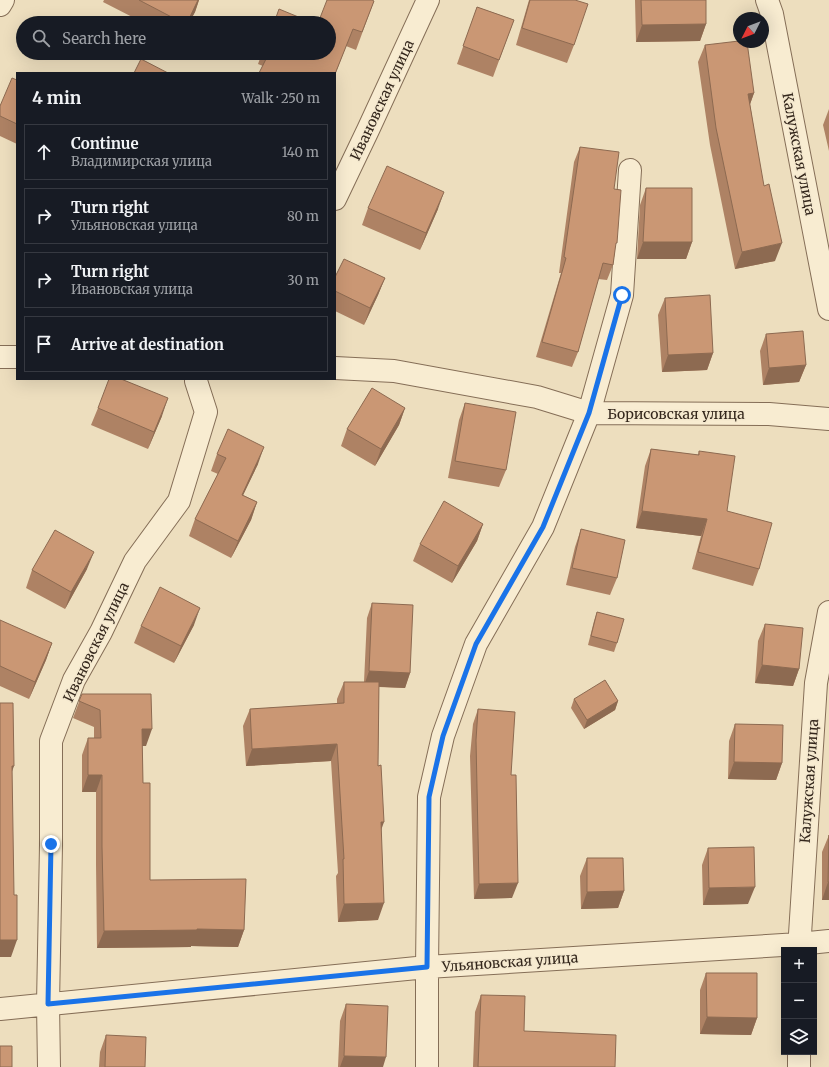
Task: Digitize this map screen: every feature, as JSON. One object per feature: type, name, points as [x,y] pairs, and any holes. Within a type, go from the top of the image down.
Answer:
[{"type":"street","points":[[0,5],[3,0]]},
{"type":"street","name":"Ивановская улица","points":[[336,197],[428,0]]},
{"type":"street","name":"Калужская улица","points":[[767,0],[772,14],[829,309]]},
{"type":"street","points":[[428,1067],[427,967],[429,797],[443,736],[476,644],[543,527],[589,413],[622,295],[630,170]]},
{"type":"street","points":[[0,357],[16,357]]},
{"type":"street","name":"Борисовская улица","points":[[336,368],[394,371],[537,397],[589,413],[769,414],[829,418]]},
{"type":"street","name":"Ивановская улица","points":[[49,1067],[48,1004],[51,741],[74,680],[101,632],[135,561],[179,501],[206,412],[197,380]]},
{"type":"street","name":"Калужская улица","points":[[799,947],[816,683],[829,612]]},
{"type":"street","name":"Ульяновская улица","points":[[799,947],[829,941]]},
{"type":"street","name":"Ульяновская улица","points":[[0,1009],[427,967],[781,948]]},
{"type":"street","points":[[799,1055],[799,1067]]},
{"type":"building","points":[[139,0],[198,0],[190,16],[170,16]]},
{"type":"building","points":[[327,0],[374,1],[362,32],[353,29],[336,72],[260,72],[266,60],[336,60],[336,16],[321,16]]},
{"type":"building","points":[[530,0],[575,0],[588,4],[574,45],[522,28]]},
{"type":"building","points":[[641,0],[706,0],[706,24],[642,25]]},
{"type":"building","points":[[477,7],[514,20],[499,60],[463,46]]},
{"type":"building","points":[[279,9],[296,16],[276,16]]},
{"type":"building","points":[[733,42],[733,48],[748,48],[754,93],[748,94],[764,186],[769,184],[782,243],[742,252],[716,128],[705,45]]},
{"type":"building","points":[[140,60],[143,60],[166,72],[134,72]]},
{"type":"building","points":[[12,78],[16,80],[16,124],[0,116],[0,106]]},
{"type":"building","points":[[580,147],[619,152],[614,189],[621,190],[617,243],[613,265],[603,263],[578,352],[542,342],[566,258],[564,257]]},
{"type":"building","points":[[387,166],[444,192],[426,233],[368,208]]},
{"type":"building","points":[[646,188],[692,188],[692,242],[643,242]]},
{"type":"building","points":[[344,259],[385,278],[370,308],[336,291],[336,275]]},
{"type":"building","points":[[710,295],[713,353],[668,355],[665,298]]},
{"type":"building","points":[[803,331],[806,365],[769,368],[766,334]]},
{"type":"building","points":[[109,380],[123,380],[168,398],[154,432],[98,408]]},
{"type":"building","points":[[372,388],[405,408],[381,449],[347,429]]},
{"type":"building","points":[[465,403],[516,412],[506,470],[455,461]]},
{"type":"building","points":[[228,429],[264,447],[242,495],[257,502],[238,541],[195,519],[226,458],[217,454]]},
{"type":"building","points":[[651,449],[699,455],[699,451],[735,456],[727,511],[772,523],[759,569],[698,552],[707,519],[642,511]]},
{"type":"building","points":[[444,501],[483,524],[458,566],[420,544]]},
{"type":"building","points":[[581,529],[625,540],[617,578],[572,568]]},
{"type":"building","points":[[55,530],[94,552],[71,592],[32,570]]},
{"type":"building","points":[[160,587],[200,608],[181,646],[141,626]]},
{"type":"building","points":[[372,603],[413,605],[410,673],[369,671]]},
{"type":"building","points":[[597,612],[624,619],[617,643],[591,636]]},
{"type":"building","points":[[0,620],[52,643],[35,682],[0,666]]},
{"type":"building","points":[[765,624],[803,628],[799,669],[762,665]]},
{"type":"building","points":[[605,680],[618,701],[587,720],[574,699]]},
{"type":"building","points":[[344,682],[379,682],[378,766],[381,765],[384,822],[381,822],[384,903],[344,904],[344,859],[337,744],[252,749],[250,709],[344,703]]},
{"type":"building","points":[[82,694],[151,694],[152,729],[142,729],[143,783],[150,783],[150,880],[246,879],[244,930],[197,929],[104,931],[102,775],[88,775],[88,738],[101,738],[100,710],[79,701]]},
{"type":"building","points":[[0,703],[13,703],[14,766],[12,766],[14,895],[17,895],[17,940],[0,940]]},
{"type":"building","points":[[478,709],[515,712],[511,775],[516,775],[518,883],[479,884],[476,740]]},
{"type":"building","points":[[735,724],[783,725],[782,763],[734,762]]},
{"type":"building","points":[[829,835],[829,882],[828,882]]},
{"type":"building","points":[[754,847],[755,887],[709,888],[708,848]]},
{"type":"building","points":[[587,858],[623,858],[624,891],[587,892]]},
{"type":"building","points":[[706,973],[757,973],[757,1018],[707,1017]]},
{"type":"building","points":[[481,995],[525,996],[524,1031],[616,1035],[615,1067],[478,1067]]},
{"type":"building","points":[[346,1004],[388,1006],[386,1057],[344,1056]]},
{"type":"building","points":[[106,1035],[146,1037],[145,1067],[105,1067]]},
{"type":"building","points":[[0,1046],[12,1046],[12,1067],[0,1067]]},
{"type":"route","points":[[51,844],[48,1004],[427,967],[429,797],[443,736],[476,644],[543,527],[589,413],[622,295]]}]
